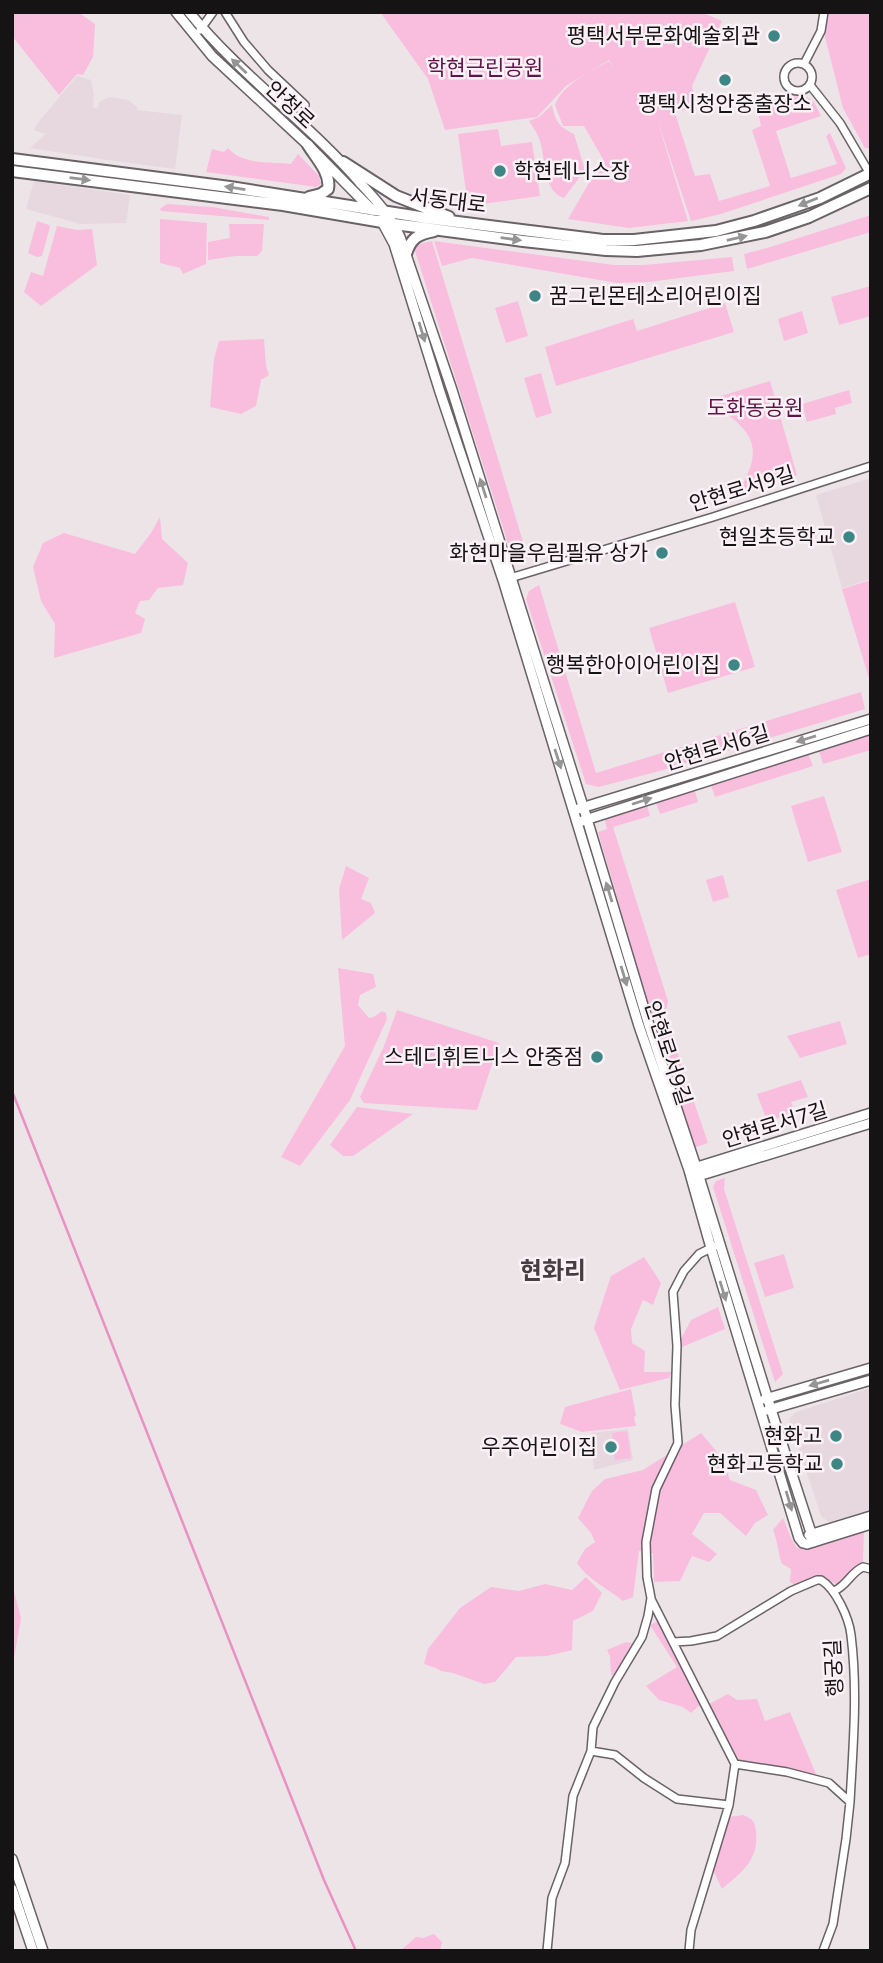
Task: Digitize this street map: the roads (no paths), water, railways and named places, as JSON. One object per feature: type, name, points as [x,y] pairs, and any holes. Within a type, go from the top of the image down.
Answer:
[{"type":"main road","points":[[303,199],[321,194],[329,185],[328,178],[308,145]]},
{"type":"main road","name":"서동대로","points":[[12,159],[230,187],[372,211],[387,219],[465,223],[603,240],[634,240],[716,230],[767,217],[820,198],[871,174]]},
{"type":"main road","points":[[343,162],[396,196],[465,223]]},
{"type":"main road","name":"서동대로","points":[[12,171],[387,219],[438,230],[606,250],[662,249],[724,241],[765,232],[809,217],[871,188]]},
{"type":"main road","points":[[406,254],[409,244],[416,236],[438,230]]},
{"type":"street","name":"안청로","points":[[176,12],[212,56],[308,145],[372,211]]},
{"type":"street","name":"안청로","points":[[189,12],[229,57],[343,162],[387,219]]},
{"type":"street","points":[[194,35],[213,12]]},
{"type":"street","points":[[225,12],[244,42],[268,71],[305,105]]},
{"type":"street","points":[[804,64],[821,31],[824,12]]},
{"type":"street","points":[[798,62],[804,64],[813,73],[810,85],[805,90],[792,90],[785,83],[784,74],[789,66],[798,62]]},
{"type":"street","points":[[810,85],[840,123],[871,174]]},
{"type":"street","points":[[387,219],[406,254],[452,390],[507,579]]},
{"type":"street","name":"안현로서9길","points":[[387,219],[440,392],[507,579],[579,809],[577,822],[639,1026],[694,1173]]},
{"type":"street","name":"안현로서9길","points":[[507,579],[871,466]]},
{"type":"street","name":"안현로서6길","points":[[579,809],[871,719]]},
{"type":"street","name":"안현로서6길","points":[[577,822],[871,729]]},
{"type":"street","points":[[579,809],[587,819],[694,1173],[757,1401],[799,1538],[813,1538],[871,1524]]},
{"type":"street","name":"안현로서7길","points":[[694,1173],[871,1113]]},
{"type":"street","name":"안현로서7길","points":[[694,1173],[871,1123]]},
{"type":"street","points":[[715,1246],[813,1538]]},
{"type":"street","points":[[689,1951],[691,1930],[729,1805],[735,1764],[651,1598],[647,1577],[646,1542],[656,1489],[678,1443],[675,1405],[677,1346],[673,1292],[684,1271],[699,1254],[715,1246]]},
{"type":"street","points":[[757,1401],[871,1368]]},
{"type":"street","points":[[761,1412],[871,1380]]},
{"type":"street","points":[[813,1538],[871,1516]]},
{"type":"street","points":[[673,1642],[717,1636],[791,1591],[817,1580],[821,1580],[834,1591],[841,1588],[857,1570],[863,1567],[871,1569]]},
{"type":"street","name":"행궁길","points":[[823,1951],[833,1924],[846,1839],[855,1724],[851,1632],[834,1591]]},
{"type":"street","points":[[547,1951],[552,1898],[565,1863],[573,1796],[591,1751],[593,1727],[615,1682],[642,1637],[651,1598]]},
{"type":"street","points":[[591,1751],[615,1755],[677,1799],[729,1805]]},
{"type":"street","points":[[735,1764],[787,1772],[829,1783],[850,1802]]},
{"type":"street","points":[[12,1859],[43,1951]]},
{"type":"street","points":[[12,1889],[33,1951]]},
{"type":"waterway","points":[[12,1091],[324,1880],[356,1951]]},
{"type":"place","name":"평택서부문화예술회관","points":[[774,36]]},
{"type":"place","name":"평택시청안중출장소","points":[[725,80]]},
{"type":"place","name":"학현테니스장","points":[[500,171]]},
{"type":"place","name":"꿈그린몬테소리어린이집","points":[[535,296]]},
{"type":"place","name":"현일초등학교","points":[[849,537]]},
{"type":"place","name":"화현마을우림필유 상가","points":[[662,553]]},
{"type":"place","name":"행복한아이어린이집","points":[[734,665]]},
{"type":"place","name":"스테디휘트니스 안중점","points":[[597,1057]]},
{"type":"place","name":"현화고","points":[[836,1436]]},
{"type":"place","name":"우주어린이집","points":[[611,1447]]},
{"type":"place","name":"현화고등학교","points":[[837,1464]]},
{"type":"district","name":"현화리","points":[[553,1271]]},
{"type":"park label","name":"학현근린공원","points":[[485,68]]},
{"type":"park label","name":"도화동공원","points":[[755,408]]}]
